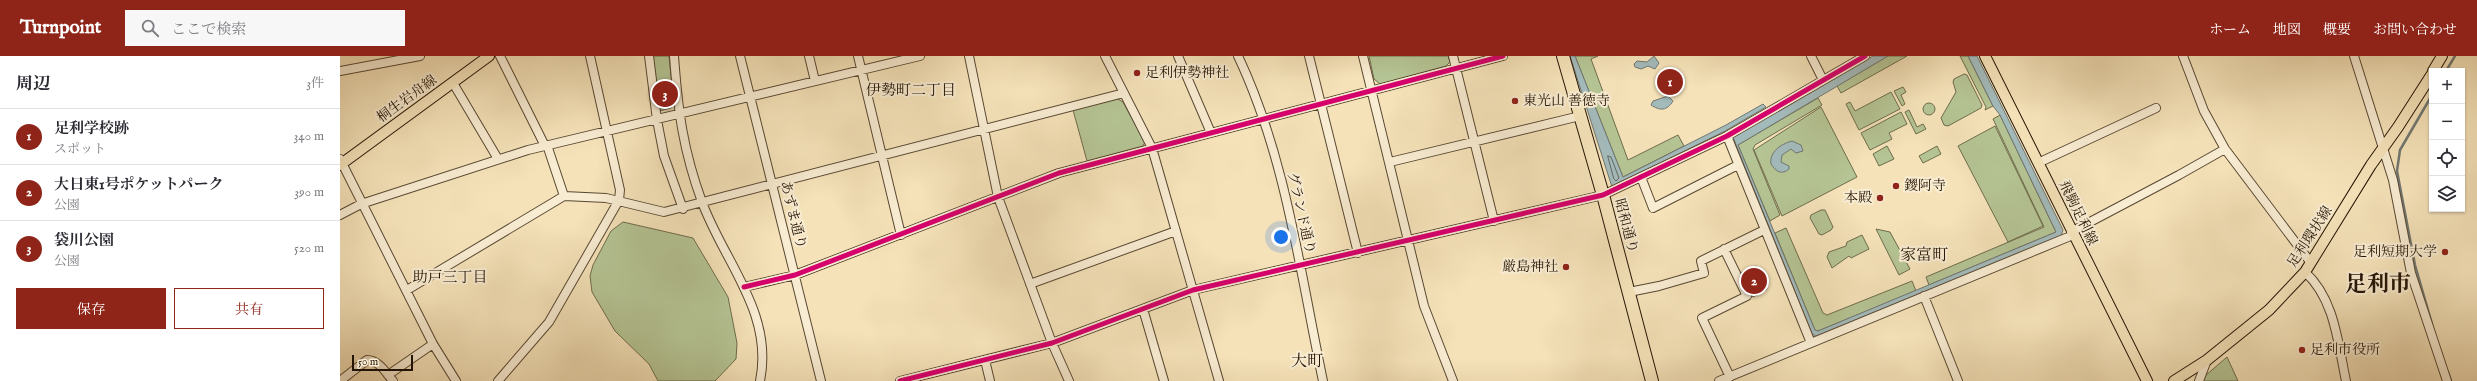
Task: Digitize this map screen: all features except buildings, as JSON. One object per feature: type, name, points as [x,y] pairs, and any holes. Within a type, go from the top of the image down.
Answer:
[{"type":"highway","name":"昭和通り","points":[[1563,56],[1603,195],[1652,381]]},
{"type":"main road","name":"桐生岩舟線","points":[[341,162],[490,56]]},
{"type":"main road","name":"飛駒足利線","points":[[1985,56],[2072,234],[2148,381]]},
{"type":"main road","name":"足利環状線","points":[[2435,68],[2442,56]]},
{"type":"main road","name":"足利環状線","points":[[2174,381],[2207,360],[2270,310],[2305,272],[2429,78]]},
{"type":"street","points":[[340,71],[420,56]]},
{"type":"street","points":[[500,56],[546,146],[564,196]]},
{"type":"street","points":[[498,381],[549,322],[619,200],[620,190],[590,56]]},
{"type":"street","points":[[649,56],[657,120],[664,156],[683,209]]},
{"type":"street","points":[[674,56],[678,114],[687,157],[703,204],[756,314],[762,340],[763,359],[760,381]]},
{"type":"street","name":"あずま通り","points":[[740,56],[821,381]]},
{"type":"street","points":[[809,56],[815,81]]},
{"type":"street","points":[[858,56],[881,156],[902,234]]},
{"type":"street","points":[[340,215],[361,204],[498,159],[606,131],[657,120],[906,58],[920,56]]},
{"type":"street","points":[[969,56],[998,197],[1052,343],[1069,381]]},
{"type":"street","points":[[1105,56],[1152,148],[1219,381]]},
{"type":"street","points":[[1178,56],[1211,133]]},
{"type":"street","name":"グランド通り","points":[[1238,56],[1263,119],[1279,172],[1323,381]]},
{"type":"street","points":[[1309,56],[1358,253]]},
{"type":"street","points":[[1363,56],[1424,306],[1454,381]]},
{"type":"street","points":[[1453,56],[1473,142],[1494,221]]},
{"type":"street","points":[[744,288],[794,275],[1059,173],[1503,56]]},
{"type":"street","points":[[1811,56],[1822,80]]},
{"type":"street","points":[[901,381],[1052,343],[1193,290],[1603,195],[1726,136],[1865,56]]},
{"type":"street","points":[[2183,56],[2204,111],[2225,149],[2311,263]]},
{"type":"street","points":[[2354,56],[2393,180],[2411,273],[2447,381]]},
{"type":"street","points":[[453,83],[498,159]]},
{"type":"street","points":[[406,290],[564,196],[619,200],[658,212],[683,209],[1124,93]]},
{"type":"street","points":[[2038,163],[2156,108]]},
{"type":"street","points":[[1390,162],[1580,116]]},
{"type":"street","points":[[1726,136],[1811,343]]},
{"type":"street","points":[[1719,381],[2072,234],[2225,149]]},
{"type":"street","points":[[341,162],[433,344],[456,381]]},
{"type":"street","points":[[1641,177],[1653,208],[1738,165]]},
{"type":"street","points":[[1629,292],[1659,286],[1704,273],[1701,261],[1764,230]]},
{"type":"street","points":[[1030,284],[1176,231]]},
{"type":"street","points":[[1724,249],[1747,296],[1702,318],[1730,377]]},
{"type":"street","points":[[2305,272],[2314,280],[2325,296],[2346,381]]},
{"type":"street","points":[[1924,296],[1958,381]]},
{"type":"street","points":[[1143,309],[1164,381]]},
{"type":"street","points":[[340,380],[367,360],[372,360],[391,378],[433,344]]},
{"type":"street","points":[[985,360],[990,381]]},
{"type":"street","points":[[2198,381],[2207,360]]},
{"type":"green space","points":[[651,56],[669,56],[674,105],[671,108],[659,111]]},
{"type":"green space","points":[[1369,56],[1448,56],[1450,62],[1446,66],[1380,84],[1374,79]]},
{"type":"green space","points":[[1575,56],[1598,56],[1591,59],[1628,160],[1678,135],[1684,146],[1623,177]]},
{"type":"green space","points":[[1888,56],[1907,56],[1841,93],[1837,86]]},
{"type":"green space","points":[[1960,56],[1968,56],[1993,106],[1985,110],[1986,107]]},
{"type":"green space","points":[[1964,74],[1967,75],[1982,105],[1981,108],[1948,126],[1944,125],[1941,118],[1956,92],[1953,82],[1954,79]]},
{"type":"green space","points":[[1903,87],[1906,92],[1901,95],[1905,104],[1902,106],[1894,91]]},
{"type":"green space","points":[[1891,92],[1900,109],[1859,130],[1846,104],[1850,102],[1855,111]]},
{"type":"green space","points":[[1116,98],[1123,102],[1145,142],[1143,146],[1087,161],[1073,110]]},
{"type":"green space","points":[[1818,98],[1822,105],[1755,145],[1753,149],[1780,215],[1770,221],[1738,145]]},
{"type":"green space","points":[[1927,103],[1931,103],[1935,109],[1931,115],[1927,115],[1923,111],[1923,107]]},
{"type":"green space","points":[[1821,107],[1857,177],[1782,216],[1754,150]]},
{"type":"green space","points":[[1909,110],[1917,127],[1923,124],[1926,129],[1916,134],[1905,112]]},
{"type":"green space","points":[[1901,112],[1907,124],[1889,133],[1892,139],[1870,150],[1861,133]]},
{"type":"green space","points":[[2000,115],[2056,232],[1929,285],[1926,277],[2044,227],[1993,119]]},
{"type":"green space","points":[[1995,126],[2043,226],[2008,242],[1958,146]]},
{"type":"green space","points":[[1887,146],[1894,159],[1879,166],[1873,154]]},
{"type":"green space","points":[[1937,146],[1941,154],[1923,163],[1919,156]]},
{"type":"green space","points":[[1821,210],[1825,210],[1833,227],[1831,230],[1822,235],[1819,234],[1810,218],[1811,215]]},
{"type":"green space","points":[[623,222],[693,238],[728,297],[737,343],[736,359],[715,381],[658,381],[649,364],[615,331],[592,292],[590,276],[593,265],[611,231]]},
{"type":"green space","points":[[1786,228],[1823,313],[1827,315],[1912,281],[1916,291],[1818,331],[1815,330],[1775,233]]},
{"type":"green space","points":[[1876,229],[1890,232],[1910,269],[1899,275]]},
{"type":"green space","points":[[1862,235],[1869,249],[1851,258],[1849,256],[1832,268],[1827,257],[1829,252],[1846,246],[1847,242]]},
{"type":"green space","points":[[1756,266],[1767,289],[1753,297],[1741,273]]},
{"type":"green space","points":[[2227,357],[2238,381],[2203,381],[2205,376]]},
{"type":"water","points":[[1570,56],[1575,56],[1623,177],[1726,125],[1763,104],[1766,107],[1725,131],[1612,187]]},
{"type":"water","points":[[1654,56],[1659,63],[1655,69],[1648,66],[1641,69],[1635,67],[1634,64],[1637,61],[1647,62]]},
{"type":"water","points":[[1873,56],[1888,56],[1738,145],[1815,330],[1818,331],[2056,232],[2000,115],[1993,106],[1968,56],[1977,56],[2063,230],[2061,236],[1816,336],[1812,334],[1733,137]]},
{"type":"water","points":[[1668,96],[1673,101],[1668,107],[1660,109],[1651,105],[1653,101]]},
{"type":"water","points":[[1792,141],[1801,145],[1803,151],[1796,153],[1791,149],[1782,155],[1781,162],[1789,166],[1789,169],[1784,172],[1779,172],[1771,164],[1772,156],[1780,146]]},
{"type":"waterway","points":[[2448,68],[2455,56]]},
{"type":"waterway","points":[[2429,100],[2400,150],[2397,171],[2415,265],[2432,324]]},
{"type":"waterway","points":[[2448,372],[2451,381]]},
{"type":"cycle path","points":[[744,287],[795,275],[1059,173],[1503,56]]},
{"type":"cycle path","points":[[900,381],[1052,343],[1193,290],[1603,195],[1727,136],[1865,56]]},
{"type":"place","name":"足利伊勢神社","points":[[1137,73]]},
{"type":"place","name":"足利学校跡","points":[[1670,82]]},
{"type":"place","name":"袋川公園","points":[[665,94]]},
{"type":"place","name":"東光山 善徳寺","points":[[1515,101]]},
{"type":"place","name":"鑁阿寺","points":[[1896,186]]},
{"type":"place","name":"本殿","points":[[1880,198]]},
{"type":"place","name":"足利短期大学","points":[[2445,252]]},
{"type":"place","name":"厳島神社","points":[[1566,267]]},
{"type":"place","name":"大日東1号ポケットパーク","points":[[1754,281]]},
{"type":"place","name":"足利市役所","points":[[2302,350]]},
{"type":"district","name":"伊勢町二丁目","points":[[911,90]]},
{"type":"district","name":"家富町","points":[[1924,256]]},
{"type":"district","name":"助戸三丁目","points":[[450,277]]},
{"type":"district","name":"足利市","points":[[2378,285]]},
{"type":"district","name":"大町","points":[[1307,362]]}]
